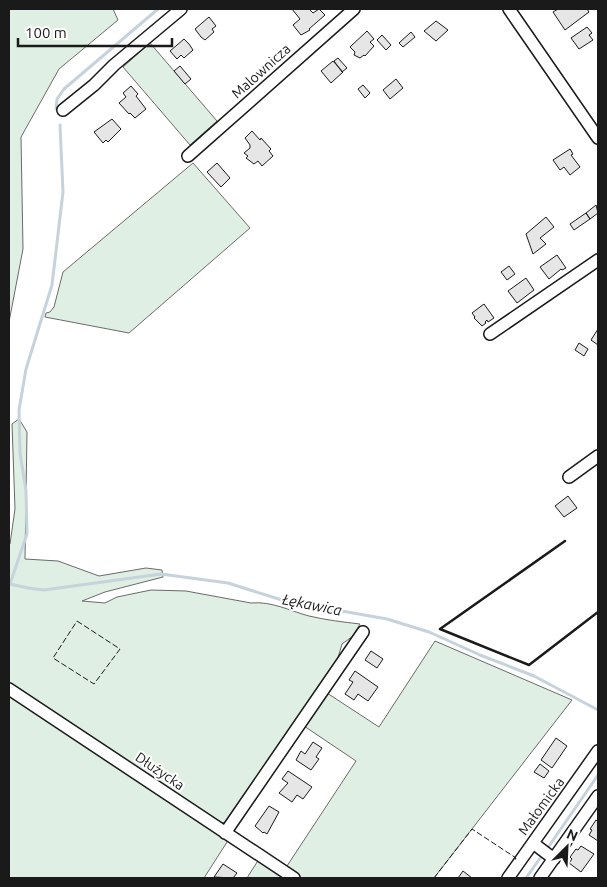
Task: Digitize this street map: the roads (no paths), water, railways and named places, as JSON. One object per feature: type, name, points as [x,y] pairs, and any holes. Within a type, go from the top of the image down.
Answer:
[{"type":"street","points":[[63,110],[114,64],[181,9]]},
{"type":"street","name":"Malownicza","points":[[188,156],[354,9]]},
{"type":"street","points":[[509,9],[598,138]]},
{"type":"street","points":[[490,334],[598,260]]},
{"type":"street","points":[[569,478],[598,456]]},
{"type":"street","points":[[225,833],[363,632]]},
{"type":"street","name":"Dłużycka","points":[[9,689],[294,878]]},
{"type":"street","name":"Małomicka","points":[[508,878],[536,845],[598,751]]},
{"type":"street","points":[[540,878],[598,796]]},
{"type":"street","points":[[536,845],[553,858]]},
{"type":"waterway","points":[[56,109],[57,99],[64,89],[158,9]]},
{"type":"waterway","name":"Łękawica","points":[[60,125],[63,192],[52,285],[26,369],[19,410],[20,453],[26,491],[27,534],[10,584],[44,590],[161,574],[228,583],[285,601],[387,619],[429,632],[480,655],[534,676],[598,710]]},
{"type":"waterway","points":[[547,849],[598,775]]},
{"type":"waterway","points":[[526,878],[543,854]]}]
